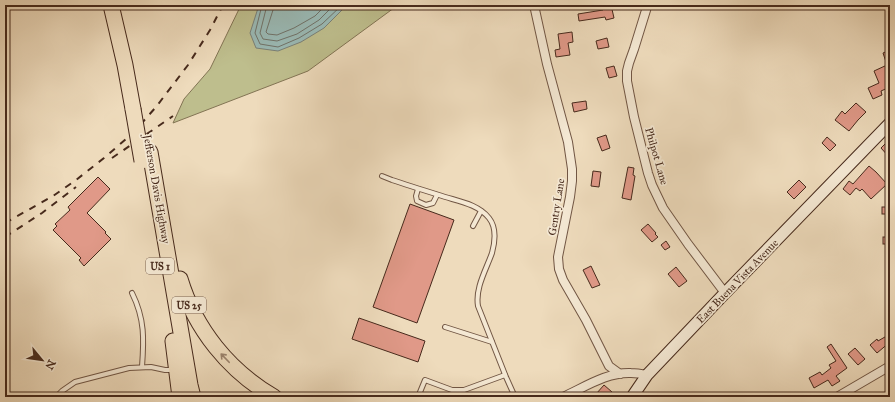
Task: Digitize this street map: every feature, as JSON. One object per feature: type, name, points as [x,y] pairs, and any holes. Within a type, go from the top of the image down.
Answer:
[{"type":"highway","name":"Jefferson Davis Highway","points":[[111,5],[125,65],[137,104]]},
{"type":"highway","name":"Jefferson Davis Highway","points":[[121,5],[134,59],[137,104],[146,156],[180,397]]},
{"type":"highway","name":"Jefferson Davis Highway","points":[[146,156],[160,205],[193,397]]},
{"type":"highway","name":"US 25","points":[[160,205],[173,249],[176,269],[186,298],[200,326],[216,348],[238,371],[254,385],[274,397]]},
{"type":"highway","points":[[176,397],[177,372]]},
{"type":"main road","name":"East Buena Vista Avenue","points":[[632,397],[647,375],[890,123]]},
{"type":"street","name":"Gentry Lane","points":[[534,5],[547,64],[568,142],[572,169],[570,197],[558,257],[558,269],[609,366],[620,374]]},
{"type":"street","name":"Philpot Lane","points":[[646,7],[629,63],[627,81],[648,173],[663,208],[725,293]]},
{"type":"street","points":[[837,397],[890,366]]},
{"type":"street","points":[[563,397],[606,377],[632,373],[647,375]]},
{"type":"lane","points":[[382,176],[470,205],[481,211],[491,220],[495,237],[488,265],[478,288],[477,300],[480,312],[515,397]]},
{"type":"lane","points":[[418,188],[416,196],[417,201],[426,205],[434,203],[437,195]]},
{"type":"lane","points":[[474,226],[481,211]]},
{"type":"lane","points":[[132,293],[139,308],[143,325],[142,368]]},
{"type":"lane","points":[[445,327],[492,342]]},
{"type":"lane","points":[[56,397],[75,382],[129,368],[151,367],[177,372]]},
{"type":"lane","points":[[418,397],[425,380],[452,390],[464,390],[506,375]]},
{"type":"green space","points":[[241,5],[398,5],[308,71],[173,123],[184,99],[210,69]]},
{"type":"water","points":[[259,5],[347,5],[324,28],[301,42],[278,51],[256,48],[250,33]]},
{"type":"building","points":[[611,5],[614,18],[606,20],[605,17],[579,21],[578,14],[603,10],[603,7]]},
{"type":"building","points":[[572,32],[573,42],[568,43],[570,55],[556,57],[555,50],[560,49],[558,34]]},
{"type":"building","points":[[607,38],[609,47],[598,49],[596,41]]},
{"type":"building","points":[[890,50],[890,87],[881,91],[882,95],[873,99],[868,88],[879,83],[874,71],[887,65],[883,53]]},
{"type":"building","points":[[614,66],[617,76],[609,78],[606,68]]},
{"type":"building","points":[[586,101],[587,109],[574,112],[572,103]]},
{"type":"building","points":[[856,103],[866,112],[849,131],[835,120],[842,111],[845,114]]},
{"type":"building","points":[[606,135],[610,148],[602,151],[597,138]]},
{"type":"building","points":[[827,137],[836,145],[830,151],[822,143]]},
{"type":"building","points":[[887,142],[890,144],[890,158],[881,148]]},
{"type":"building","points":[[869,166],[887,184],[871,199],[862,189],[860,191],[856,188],[850,195],[843,189],[849,181],[853,184]]},
{"type":"building","points":[[628,167],[634,168],[633,175],[635,176],[631,200],[622,198]]},
{"type":"building","points":[[593,171],[601,172],[599,187],[591,186]]},
{"type":"building","points":[[98,177],[110,189],[87,213],[111,239],[84,266],[79,260],[81,258],[53,230],[57,226],[55,224],[70,210],[68,207]]},
{"type":"building","points":[[799,180],[806,187],[794,199],[787,192]]},
{"type":"building","points":[[410,204],[454,220],[417,323],[373,307]]},
{"type":"building","points":[[882,207],[890,207],[890,214],[882,214]]},
{"type":"building","points":[[648,224],[658,237],[652,242],[641,230]]},
{"type":"building","points":[[883,237],[890,237],[890,244],[883,244]]},
{"type":"building","points":[[666,241],[670,247],[665,250],[661,245]]},
{"type":"building","points":[[591,266],[600,285],[592,288],[583,270]]},
{"type":"building","points":[[676,267],[687,281],[679,287],[668,274]]},
{"type":"building","points":[[359,318],[425,341],[418,362],[352,339]]},
{"type":"building","points":[[890,334],[890,342],[877,353],[870,345],[877,339],[878,341]]},
{"type":"building","points":[[831,344],[847,368],[836,376],[840,381],[832,386],[828,380],[814,388],[809,378],[820,372],[822,375],[831,368],[829,365],[836,361],[827,347]]},
{"type":"building","points":[[855,348],[865,359],[858,365],[848,354]]},
{"type":"building","points":[[604,385],[612,392],[608,397],[599,397],[596,394]]},
{"type":"railway","points":[[5,223],[53,196],[76,180],[133,133],[156,107],[188,65],[210,30],[223,5]]},
{"type":"railway","points":[[112,158],[173,116]]},
{"type":"railway","points":[[5,237],[42,213],[76,187]]}]
